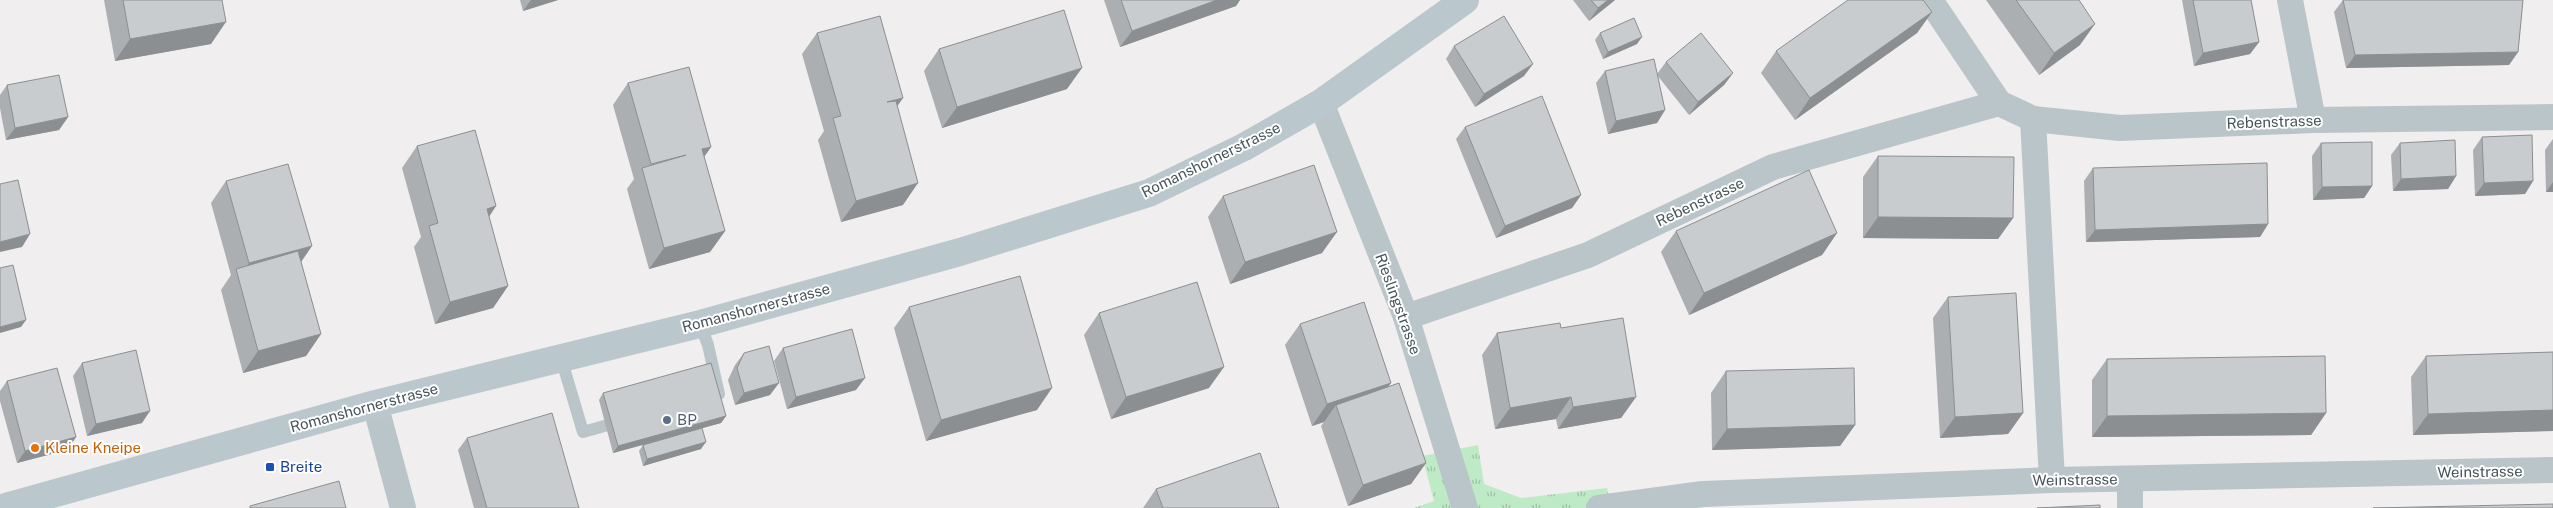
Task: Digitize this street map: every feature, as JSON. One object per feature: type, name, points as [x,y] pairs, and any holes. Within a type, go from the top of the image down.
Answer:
[{"type":"street","name":"Romanshornerstrasse","points":[[2,508],[375,404],[700,324],[960,252],[1149,194],[1244,147],[1321,103],[1464,0]]},
{"type":"street","points":[[1930,0],[1999,103]]},
{"type":"street","points":[[2290,0],[2313,120]]},
{"type":"street","name":"Rieslingstrasse","points":[[1321,103],[1406,317],[1465,508]]},
{"type":"street","name":"Rebenstrasse","points":[[1406,317],[1588,255],[1773,167],[1999,103],[2033,119],[2120,128],[2313,120],[2553,116]]},
{"type":"street","points":[[2033,119],[2052,480]]},
{"type":"street","points":[[375,404],[403,508]]},
{"type":"street","name":"Weinstrasse","points":[[1598,508],[1703,494],[2052,480],[2130,480],[2553,470]]},
{"type":"street","points":[[2130,480],[2130,508]]},
{"type":"lane","points":[[700,324],[708,345],[719,394],[701,399]]},
{"type":"lane","points":[[561,358],[583,432],[637,417]]},
{"type":"green space","points":[[1478,445],[1484,484],[1521,498],[1607,488],[1612,508],[1414,508],[1434,501],[1422,456]]},
{"type":"building","points":[[123,0],[222,0],[226,22],[130,39]]},
{"type":"building","points":[[1121,0],[1217,0],[1132,31]]},
{"type":"building","points":[[1591,0],[1608,0],[1598,8]]},
{"type":"building","points":[[1848,0],[1923,0],[1932,12],[1810,98],[1776,51]]},
{"type":"building","points":[[2016,0],[2079,0],[2095,24],[2054,53]]},
{"type":"building","points":[[2193,0],[2251,0],[2259,42],[2203,53]]},
{"type":"building","points":[[2343,0],[2523,0],[2518,52],[2355,55]]},
{"type":"building","points":[[1064,10],[1082,68],[957,107],[939,49]]},
{"type":"building","points":[[880,16],[903,98],[887,102],[896,101],[918,183],[856,201],[833,118],[841,116],[817,33]]},
{"type":"building","points":[[1504,16],[1533,64],[1484,94],[1454,46]]},
{"type":"building","points":[[1634,18],[1642,37],[1608,52],[1600,33]]},
{"type":"building","points":[[1701,33],[1733,73],[1698,102],[1666,62]]},
{"type":"building","points":[[1654,59],[1665,110],[1616,121],[1605,71]]},
{"type":"building","points":[[689,67],[711,147],[702,149],[725,231],[664,248],[642,168],[686,155],[651,164],[628,83]]},
{"type":"building","points":[[59,75],[68,117],[15,128],[7,85]]},
{"type":"building","points":[[1542,96],[1581,195],[1505,226],[1465,127]]},
{"type":"building","points":[[475,130],[496,206],[487,209],[508,286],[450,302],[429,226],[438,223],[417,146]]},
{"type":"building","points":[[2532,135],[2533,181],[2484,183],[2482,137]]},
{"type":"building","points":[[2455,140],[2456,176],[2401,179],[2400,143]]},
{"type":"building","points":[[2372,142],[2372,186],[2322,187],[2321,143]]},
{"type":"building","points":[[1878,156],[2014,157],[2013,218],[1878,217]]},
{"type":"building","points":[[2267,163],[2268,224],[2095,230],[2093,168]]},
{"type":"building","points":[[288,164],[312,246],[249,263],[226,181]]},
{"type":"building","points":[[1314,165],[1337,232],[1245,262],[1223,196]]},
{"type":"building","points":[[1809,170],[1837,233],[1704,293],[1676,231]]},
{"type":"building","points":[[18,180],[30,234],[0,242],[0,184]]},
{"type":"building","points":[[298,251],[321,334],[258,351],[236,269]]},
{"type":"building","points":[[13,265],[26,320],[0,327],[0,268]]},
{"type":"building","points":[[1020,276],[1052,388],[941,420],[909,307]]},
{"type":"building","points":[[1197,282],[1224,367],[1126,397],[1099,313]]},
{"type":"building","points":[[2016,293],[2023,413],[1955,417],[1948,297]]},
{"type":"building","points":[[1364,302],[1391,383],[1327,404],[1300,324]]},
{"type":"building","points":[[1623,318],[1636,397],[1573,407],[1571,397],[1510,408],[1497,333],[1560,323],[1561,328]]},
{"type":"building","points":[[852,329],[865,378],[796,397],[783,348]]},
{"type":"building","points":[[769,346],[779,383],[744,393],[737,368],[744,353]]},
{"type":"building","points":[[136,350],[150,411],[96,424],[82,363]]},
{"type":"building","points":[[2553,352],[2553,410],[2428,414],[2426,356]]},
{"type":"building","points":[[2325,356],[2326,413],[2107,416],[2107,359]]},
{"type":"building","points":[[711,363],[726,416],[618,446],[603,393]]},
{"type":"building","points":[[57,368],[76,437],[25,451],[7,381]]},
{"type":"building","points":[[1854,368],[1855,425],[1727,429],[1726,371]]},
{"type":"building","points":[[1399,383],[1426,463],[1363,485],[1336,405]]},
{"type":"building","points":[[552,413],[579,508],[487,508],[467,438]]},
{"type":"building","points":[[702,428],[706,442],[647,459],[643,445]]},
{"type":"building","points":[[1260,453],[1279,508],[1163,508],[1156,489]]},
{"type":"building","points":[[339,481],[346,508],[250,508],[250,506]]},
{"type":"building","points":[[2553,504],[2553,508],[2373,508]]},
{"type":"building","points":[[2100,505],[2100,508],[2037,508]]},
{"type":"place","name":"BP","points":[[667,420]]},
{"type":"place","name":"Kleine Kneipe","points":[[35,448]]},
{"type":"place","name":"Breite","points":[[270,467]]}]
